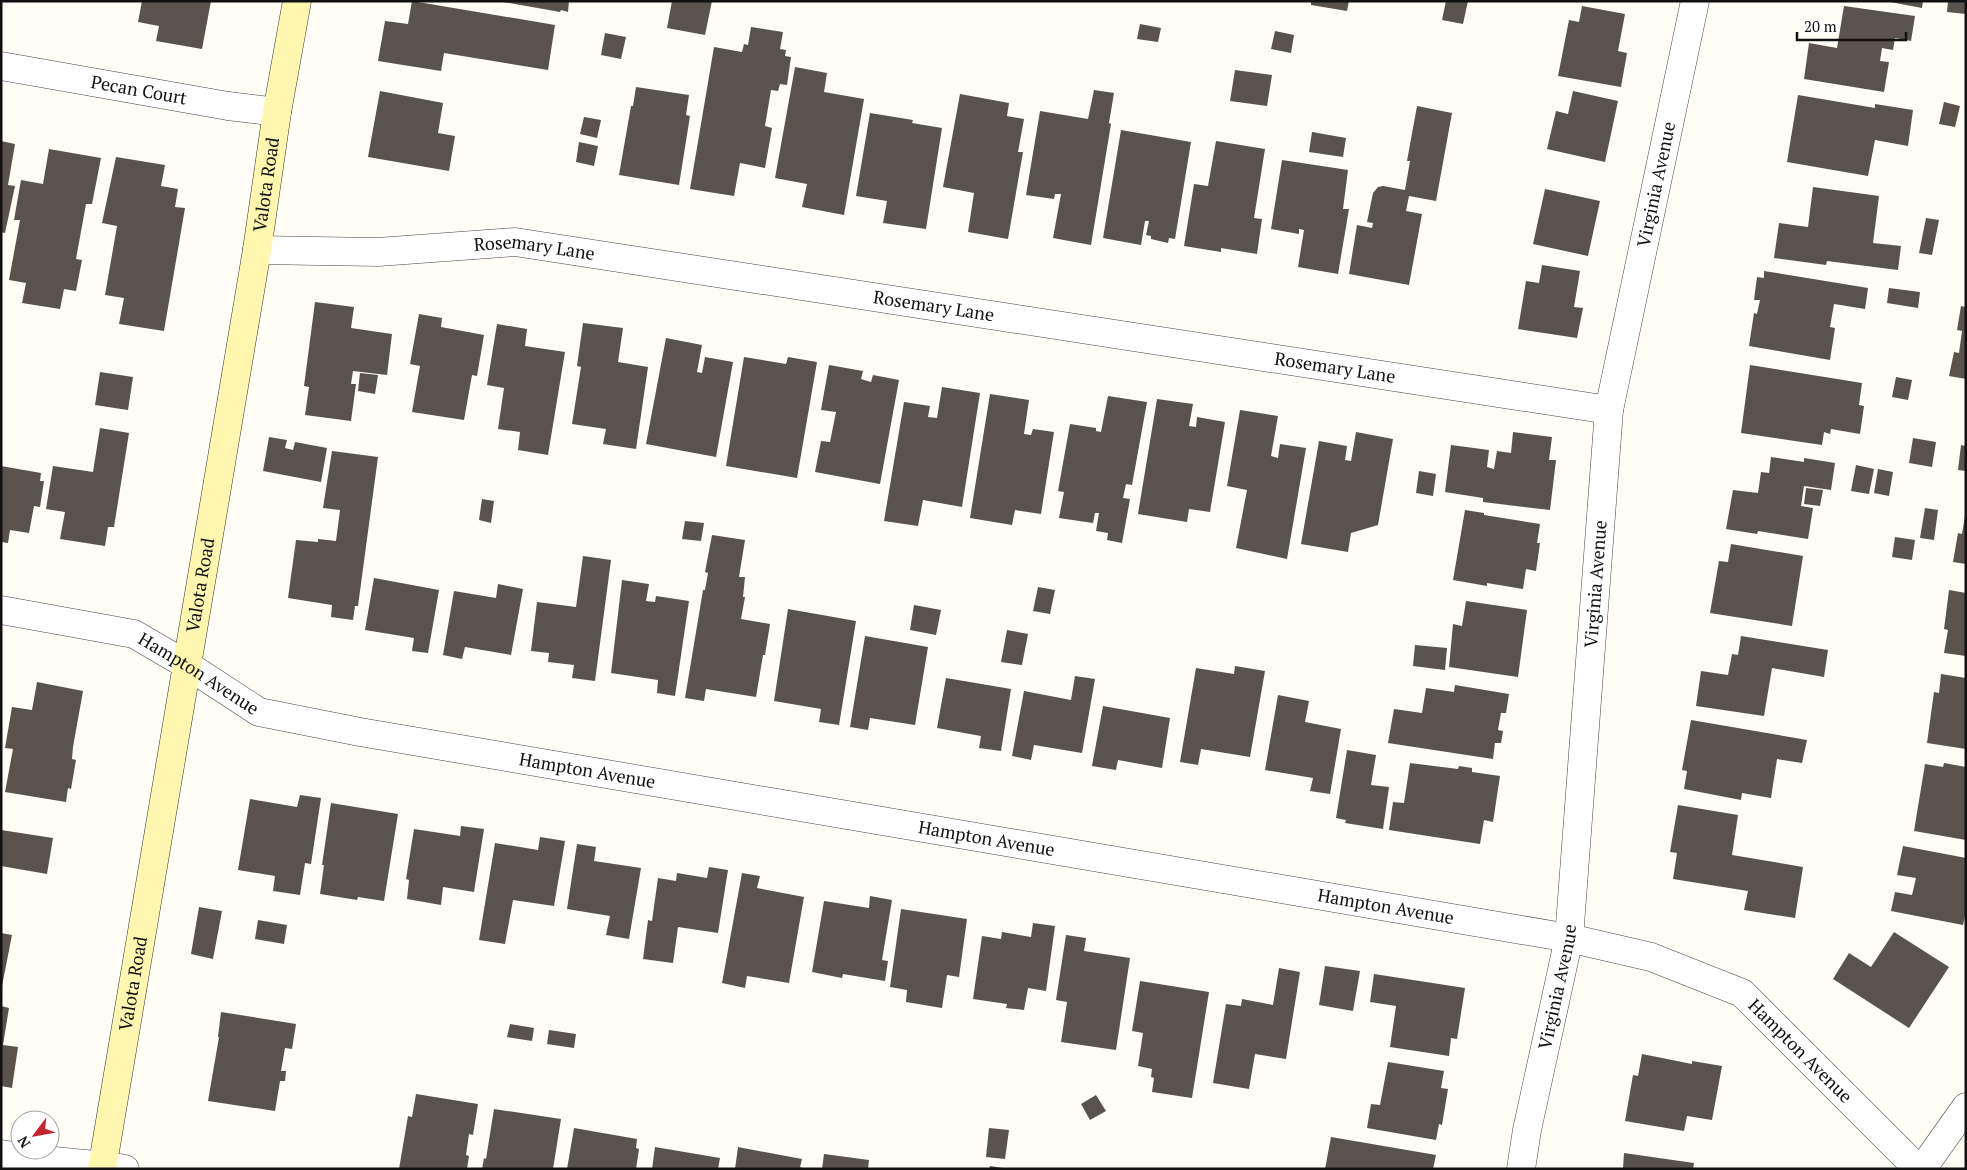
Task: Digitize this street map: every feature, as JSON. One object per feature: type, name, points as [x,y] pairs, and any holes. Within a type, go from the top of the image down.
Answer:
[{"type":"street","name":"Valota Road","points":[[110,1167],[187,666],[257,250],[277,112],[297,1]]},
{"type":"street","name":"Virginia Avenue","points":[[1521,1169],[1527,1130],[1569,938],[1609,410],[1695,1]]},
{"type":"street","name":"Pecan Court","points":[[1,66],[228,106],[277,112]]},
{"type":"street","name":"Rosemary Lane","points":[[257,250],[378,252],[516,242],[1609,410]]},
{"type":"street","name":"Hampton Avenue","points":[[1,610],[134,634],[259,712],[1569,938],[1651,957],[1742,993],[1918,1169]]},
{"type":"street","points":[[1922,1169],[1966,1107]]},
{"type":"street","points":[[1,1154],[30,1160],[110,1167]]},
{"type":"building","points":[[142,1],[211,1],[202,49],[156,41],[159,26],[138,22]]},
{"type":"building","points":[[412,1],[555,25],[548,70],[444,53],[441,71],[378,61],[385,21],[408,24]]},
{"type":"building","points":[[498,1],[569,1],[568,12],[561,10],[560,12]]},
{"type":"building","points":[[672,1],[712,1],[705,35],[667,28]]},
{"type":"building","points":[[1311,1],[1349,1],[1347,11],[1311,5]]},
{"type":"building","points":[[1446,1],[1468,1],[1463,24],[1442,20]]},
{"type":"building","points":[[1885,1],[1923,1],[1922,8]]},
{"type":"building","points":[[1948,1],[1966,1],[1966,14],[1947,12]]},
{"type":"building","points":[[1582,6],[1625,14],[1618,51],[1627,53],[1621,87],[1558,76],[1569,20],[1579,22]]},
{"type":"building","points":[[1844,6],[1915,16],[1911,41],[1895,38],[1893,50],[1882,48],[1880,61],[1889,62],[1884,92],[1804,79],[1809,43],[1837,48]]},
{"type":"building","points":[[1140,24],[1161,28],[1158,42],[1137,39]]},
{"type":"building","points":[[751,27],[783,32],[780,49],[786,50],[785,56],[791,57],[787,85],[780,84],[778,91],[771,90],[765,126],[772,128],[765,168],[740,163],[734,196],[690,189],[714,47],[742,52],[744,44],[748,45]]},
{"type":"building","points":[[1275,31],[1294,35],[1291,53],[1271,49]]},
{"type":"building","points":[[605,33],[626,37],[621,59],[601,55]]},
{"type":"building","points":[[795,67],[827,73],[824,92],[864,99],[844,215],[802,207],[807,184],[775,178]]},
{"type":"building","points":[[1235,70],[1272,75],[1267,106],[1230,101]]},
{"type":"building","points":[[636,87],[689,95],[686,115],[690,116],[679,185],[619,175]]},
{"type":"building","points":[[1094,90],[1114,93],[1109,123],[1111,124],[1091,245],[1053,238],[1061,194],[1055,194],[1054,199],[1026,195],[1040,111],[1088,119]]},
{"type":"building","points":[[380,91],[443,103],[438,133],[455,136],[449,171],[368,157]]},
{"type":"building","points":[[1573,91],[1618,101],[1605,162],[1547,149],[1556,111],[1568,114]]},
{"type":"building","points":[[960,94],[1009,103],[1007,116],[1024,119],[1018,152],[1023,152],[1008,239],[968,232],[974,193],[943,187]]},
{"type":"building","points":[[1798,95],[1875,108],[1875,104],[1913,110],[1908,146],[1875,140],[1868,176],[1787,162]]},
{"type":"building","points":[[1944,102],[1960,106],[1955,127],[1939,124]]},
{"type":"building","points":[[1417,106],[1452,113],[1436,201],[1409,196],[1406,211],[1422,214],[1409,285],[1349,274],[1357,225],[1372,228],[1373,223],[1367,222],[1373,193],[1378,187],[1383,186],[1405,190],[1410,161],[1407,161]]},
{"type":"building","points":[[870,113],[913,120],[912,123],[942,128],[926,229],[883,223],[887,201],[856,196]]},
{"type":"building","points":[[584,117],[601,120],[597,138],[580,134]]},
{"type":"building","points":[[1121,130],[1191,142],[1175,239],[1169,238],[1168,243],[1151,239],[1151,236],[1146,235],[1149,221],[1145,221],[1141,245],[1103,238]]},
{"type":"building","points":[[1312,132],[1346,138],[1343,157],[1309,152]]},
{"type":"building","points":[[1,141],[15,144],[8,185],[15,186],[5,233],[1,232]]},
{"type":"building","points":[[1216,141],[1265,149],[1254,218],[1262,219],[1257,254],[1221,248],[1221,252],[1184,246],[1194,184],[1208,186]]},
{"type":"building","points":[[579,142],[598,146],[594,166],[576,162]]},
{"type":"building","points":[[49,149],[101,158],[92,204],[86,204],[76,259],[82,260],[76,291],[64,289],[60,309],[22,303],[26,283],[9,280],[20,220],[14,220],[21,180],[43,184]]},
{"type":"building","points":[[116,157],[165,165],[161,186],[178,189],[175,207],[185,208],[164,331],[119,324],[124,298],[105,295],[117,226],[102,223]]},
{"type":"building","points":[[1282,160],[1348,170],[1343,209],[1349,209],[1338,274],[1298,267],[1304,230],[1299,229],[1299,234],[1271,229]]},
{"type":"building","points":[[1813,187],[1879,196],[1873,243],[1901,246],[1898,270],[1827,261],[1826,265],[1774,258],[1779,223],[1808,227]]},
{"type":"building","points":[[1545,189],[1600,201],[1588,256],[1533,244]]},
{"type":"building","points":[[1926,218],[1939,220],[1932,255],[1919,253]]},
{"type":"building","points":[[1542,265],[1580,271],[1574,307],[1583,308],[1577,338],[1518,329],[1526,281],[1539,283]]},
{"type":"building","points":[[1764,271],[1868,288],[1865,309],[1834,304],[1830,327],[1835,328],[1830,360],[1749,346],[1754,313],[1757,314],[1760,300],[1754,300],[1757,277],[1764,278]]},
{"type":"building","points":[[1889,288],[1920,292],[1918,308],[1887,303]]},
{"type":"building","points":[[315,302],[354,307],[351,328],[392,334],[387,375],[353,371],[351,384],[356,384],[351,421],[305,415],[309,387],[304,386]]},
{"type":"building","points":[[1961,306],[1966,307],[1966,379],[1949,376],[1954,352],[1959,353],[1962,331],[1957,330]]},
{"type":"building","points":[[419,314],[442,318],[441,327],[484,335],[477,376],[472,375],[464,420],[412,412],[420,366],[410,364]]},
{"type":"building","points":[[583,323],[623,328],[618,362],[648,367],[636,449],[603,444],[606,429],[572,424],[581,367],[577,366]]},
{"type":"building","points":[[497,324],[527,329],[525,346],[565,352],[548,455],[518,450],[520,432],[498,429],[504,388],[487,385]]},
{"type":"building","points":[[666,338],[702,345],[697,372],[702,373],[705,357],[733,362],[716,457],[646,444]]},
{"type":"building","points":[[744,357],[786,364],[788,357],[817,362],[797,478],[726,466]]},
{"type":"building","points":[[829,365],[863,371],[861,379],[871,382],[873,375],[899,380],[880,484],[815,472],[821,441],[830,442],[836,412],[821,410]]},
{"type":"building","points":[[1750,365],[1862,383],[1859,405],[1864,406],[1860,434],[1831,429],[1830,434],[1824,432],[1822,445],[1741,433]]},
{"type":"building","points":[[100,372],[133,377],[128,410],[95,405]]},
{"type":"building","points":[[360,373],[378,375],[375,394],[358,391]]},
{"type":"building","points":[[1896,377],[1912,380],[1908,400],[1892,397]]},
{"type":"building","points":[[942,387],[980,393],[962,507],[923,500],[918,526],[884,521],[904,402],[930,406],[928,417],[937,418]]},
{"type":"building","points":[[990,394],[1029,400],[1024,434],[1031,435],[1033,429],[1054,432],[1041,514],[1015,510],[1012,525],[970,518]]},
{"type":"building","points":[[1108,396],[1147,402],[1132,485],[1126,484],[1123,498],[1130,499],[1122,543],[1107,540],[1108,533],[1096,531],[1099,513],[1095,513],[1093,523],[1059,518],[1064,492],[1058,491],[1070,424],[1096,428],[1096,431],[1101,432]]},
{"type":"building","points":[[1157,399],[1193,404],[1189,426],[1196,427],[1197,417],[1225,422],[1210,512],[1189,509],[1187,522],[1138,514]]},
{"type":"building","points":[[1240,410],[1278,416],[1271,456],[1278,458],[1280,444],[1306,448],[1287,559],[1236,548],[1247,490],[1227,486]]},
{"type":"building","points":[[100,428],[129,433],[114,527],[108,527],[105,546],[60,539],[65,512],[46,509],[53,466],[93,472]]},
{"type":"building","points":[[1356,432],[1393,439],[1378,525],[1351,533],[1348,552],[1301,544],[1319,441],[1347,446],[1345,460],[1351,461]]},
{"type":"building","points":[[1513,432],[1552,437],[1549,460],[1556,460],[1550,510],[1483,502],[1483,498],[1445,492],[1451,445],[1489,450],[1487,467],[1494,469],[1497,451],[1511,453]]},
{"type":"building","points":[[269,437],[287,440],[285,448],[293,450],[295,442],[327,448],[321,482],[263,471]]},
{"type":"building","points":[[1913,438],[1936,442],[1932,467],[1909,463]]},
{"type":"building","points":[[1961,445],[1966,446],[1966,471],[1958,470]]},
{"type":"building","points":[[332,451],[378,457],[358,606],[355,606],[353,620],[331,617],[332,605],[288,598],[296,540],[318,542],[318,539],[336,541],[340,510],[323,508]]},
{"type":"building","points":[[1771,457],[1804,462],[1804,458],[1835,463],[1831,490],[1804,486],[1801,506],[1813,508],[1808,539],[1758,531],[1757,534],[1726,529],[1733,490],[1758,493],[1761,472],[1769,473]]},
{"type":"building","points":[[1856,465],[1874,469],[1869,494],[1851,491]]},
{"type":"building","points":[[1,466],[41,473],[40,481],[44,481],[40,507],[34,506],[29,533],[10,530],[8,543],[1,542]]},
{"type":"building","points":[[1878,469],[1893,472],[1889,496],[1874,493]]},
{"type":"building","points":[[1419,471],[1436,474],[1433,496],[1416,493]]},
{"type":"building","points":[[1806,488],[1823,490],[1820,506],[1804,504]]},
{"type":"building","points":[[482,499],[494,501],[491,523],[479,520]]},
{"type":"building","points":[[1925,508],[1938,510],[1934,540],[1920,538]]},
{"type":"building","points":[[1465,510],[1540,524],[1537,543],[1540,543],[1536,571],[1526,569],[1523,589],[1487,583],[1487,586],[1453,580]]},
{"type":"building","points":[[1965,516],[1966,564],[1953,562],[1958,533],[1962,534]]},
{"type":"building","points":[[685,521],[704,523],[701,541],[682,539]]},
{"type":"building","points":[[712,535],[745,540],[739,577],[745,577],[743,597],[745,597],[741,619],[770,624],[756,697],[706,689],[704,701],[685,698],[703,590],[705,590],[708,573],[705,572]]},
{"type":"building","points":[[1895,537],[1915,540],[1912,560],[1892,557]]},
{"type":"building","points":[[1731,544],[1803,556],[1792,626],[1710,613],[1719,561],[1728,562]]},
{"type":"building","points":[[583,556],[611,560],[595,681],[572,678],[574,665],[548,662],[549,653],[531,651],[537,602],[576,607]]},
{"type":"building","points":[[374,578],[439,590],[428,653],[412,651],[414,638],[365,630]]},
{"type":"building","points":[[622,580],[649,584],[646,601],[655,602],[656,596],[689,601],[675,696],[657,693],[658,680],[611,673]]},
{"type":"building","points":[[498,584],[523,589],[511,655],[465,647],[462,659],[443,655],[454,591],[496,598]]},
{"type":"building","points":[[1038,587],[1055,590],[1050,614],[1033,611]]},
{"type":"building","points":[[1949,590],[1966,593],[1966,656],[1944,653],[1948,630],[1944,629]]},
{"type":"building","points":[[1466,601],[1527,610],[1518,677],[1449,667],[1453,624],[1462,626]]},
{"type":"building","points":[[914,605],[941,610],[936,635],[910,630]]},
{"type":"building","points":[[788,609],[856,621],[839,725],[819,722],[821,709],[774,701]]},
{"type":"building","points":[[1007,630],[1028,634],[1022,665],[1001,662]]},
{"type":"building","points":[[865,636],[928,647],[915,725],[870,718],[868,730],[850,727]]},
{"type":"building","points":[[1741,636],[1828,650],[1824,677],[1772,668],[1764,716],[1696,706],[1701,671],[1728,675],[1732,654],[1738,655]]},
{"type":"building","points":[[1415,645],[1447,648],[1445,670],[1413,666]]},
{"type":"building","points":[[1235,666],[1265,671],[1250,757],[1201,749],[1198,765],[1180,762],[1196,668],[1234,674]]},
{"type":"building","points":[[1941,674],[1966,678],[1966,749],[1927,743],[1934,692],[1939,693]]},
{"type":"building","points":[[1075,676],[1095,679],[1082,753],[1034,745],[1031,760],[1012,756],[1024,691],[1071,700]]},
{"type":"building","points":[[946,678],[1011,689],[1001,751],[979,748],[981,736],[937,728]]},
{"type":"building","points":[[37,682],[83,691],[73,747],[72,759],[76,760],[71,789],[68,788],[66,802],[5,792],[13,749],[5,748],[12,707],[32,710]]},
{"type":"building","points":[[1455,685],[1509,694],[1506,713],[1501,713],[1498,730],[1503,731],[1501,743],[1495,743],[1493,759],[1388,743],[1394,709],[1422,713],[1426,688],[1454,692]]},
{"type":"building","points":[[1278,695],[1309,701],[1305,722],[1341,729],[1330,794],[1310,791],[1313,778],[1265,770]]},
{"type":"building","points":[[1103,706],[1170,718],[1162,768],[1118,760],[1116,770],[1092,766]]},
{"type":"building","points":[[1691,720],[1807,740],[1802,763],[1777,759],[1771,798],[1742,793],[1741,800],[1684,789],[1687,771],[1682,770]]},
{"type":"building","points":[[1347,750],[1376,755],[1371,785],[1389,787],[1383,829],[1345,823],[1346,820],[1336,818]]},
{"type":"building","points":[[1410,763],[1458,769],[1459,766],[1472,768],[1472,772],[1500,776],[1493,822],[1484,820],[1480,844],[1389,830],[1393,802],[1404,803]]},
{"type":"building","points":[[1944,763],[1966,767],[1966,840],[1914,831],[1925,764],[1943,767]]},
{"type":"building","points":[[300,795],[321,798],[311,864],[305,863],[300,895],[273,891],[275,876],[238,870],[250,799],[297,807]]},
{"type":"building","points":[[331,803],[398,814],[384,901],[358,897],[357,900],[320,894]]},
{"type":"building","points":[[1678,805],[1738,815],[1732,855],[1803,867],[1795,918],[1744,910],[1748,891],[1673,879],[1677,853],[1670,852]]},
{"type":"building","points":[[461,826],[484,829],[474,892],[443,887],[441,905],[407,899],[409,880],[406,879],[414,829],[460,836]]},
{"type":"building","points":[[1,830],[53,838],[47,874],[1,866]]},
{"type":"building","points":[[540,837],[565,841],[554,906],[513,900],[505,944],[479,940],[495,843],[538,850]]},
{"type":"building","points":[[577,844],[596,847],[594,861],[641,868],[629,939],[606,935],[610,916],[567,909]]},
{"type":"building","points":[[1903,846],[1966,858],[1966,912],[1963,925],[1891,911],[1895,892],[1912,895],[1916,878],[1897,875]]},
{"type":"building","points":[[709,867],[728,870],[718,933],[678,927],[673,963],[643,959],[648,920],[652,921],[658,878],[676,881],[677,873],[707,878]]},
{"type":"building","points":[[742,873],[760,876],[757,888],[804,897],[789,983],[747,976],[745,988],[722,983]]},
{"type":"building","points":[[870,896],[892,900],[882,960],[888,961],[885,981],[843,974],[842,978],[812,972],[824,901],[869,908]]},
{"type":"building","points":[[199,907],[222,911],[213,959],[191,954]]},
{"type":"building","points":[[901,909],[967,919],[959,977],[947,975],[942,1008],[906,1002],[907,990],[890,987]]},
{"type":"building","points":[[258,920],[287,925],[284,944],[255,939]]},
{"type":"building","points":[[1033,923],[1055,926],[1046,991],[1028,988],[1024,1010],[1006,1008],[1007,1004],[973,999],[982,936],[1001,939],[1002,932],[1031,937]]},
{"type":"building","points":[[1894,932],[1949,967],[1909,1028],[1833,979],[1849,953],[1871,967]]},
{"type":"building","points":[[1,933],[12,935],[2,986],[1,985]]},
{"type":"building","points":[[1066,935],[1086,938],[1084,951],[1130,958],[1116,1050],[1061,1042],[1067,1002],[1056,1000]]},
{"type":"building","points":[[1325,966],[1360,971],[1353,1011],[1319,1005]]},
{"type":"building","points":[[1279,968],[1300,972],[1286,1059],[1255,1054],[1249,1089],[1213,1083],[1226,1004],[1241,1006],[1242,999],[1273,1005]]},
{"type":"building","points":[[1374,974],[1465,988],[1457,1039],[1451,1038],[1449,1056],[1390,1047],[1396,1006],[1370,1002]]},
{"type":"building","points":[[1140,981],[1209,992],[1192,1098],[1152,1092],[1154,1078],[1151,1077],[1152,1069],[1138,1066],[1143,1033],[1132,1031]]},
{"type":"building","points":[[1,1006],[9,1008],[3,1045],[18,1047],[12,1088],[1,1086]]},
{"type":"building","points":[[221,1012],[296,1024],[292,1049],[285,1048],[281,1071],[286,1071],[285,1081],[280,1081],[275,1111],[208,1101],[219,1037]]},
{"type":"building","points":[[510,1024],[534,1028],[532,1041],[507,1037]]},
{"type":"building","points":[[549,1030],[576,1034],[574,1048],[547,1044]]},
{"type":"building","points":[[1642,1054],[1692,1064],[1692,1061],[1722,1066],[1712,1120],[1687,1116],[1684,1131],[1625,1121],[1633,1075],[1638,1076]]},
{"type":"building","points":[[1388,1062],[1444,1071],[1441,1088],[1448,1089],[1442,1125],[1439,1124],[1436,1140],[1367,1128],[1371,1104],[1380,1105]]},
{"type":"building","points":[[416,1094],[478,1104],[473,1135],[469,1134],[466,1155],[469,1156],[467,1169],[399,1169],[408,1116],[412,1117]]},
{"type":"building","points":[[1096,1095],[1106,1111],[1090,1120],[1081,1104]]},
{"type":"building","points":[[494,1109],[561,1119],[553,1169],[482,1169],[484,1158],[486,1159]]},
{"type":"building","points":[[574,1128],[637,1139],[636,1148],[639,1149],[636,1169],[567,1169]]},
{"type":"building","points":[[989,1128],[1009,1130],[1005,1159],[986,1157]]},
{"type":"building","points":[[1331,1137],[1436,1155],[1433,1169],[1325,1169]]},
{"type":"building","points":[[655,1147],[720,1158],[718,1169],[652,1169]]},
{"type":"building","points":[[738,1147],[802,1159],[800,1167],[805,1169],[735,1169]]},
{"type":"building","points":[[1624,1153],[1694,1163],[1693,1169],[1623,1169]]},
{"type":"building","points":[[824,1154],[869,1160],[868,1169],[822,1169]]},
{"type":"building","points":[[990,1166],[1003,1168],[1003,1169],[989,1169]]}]
